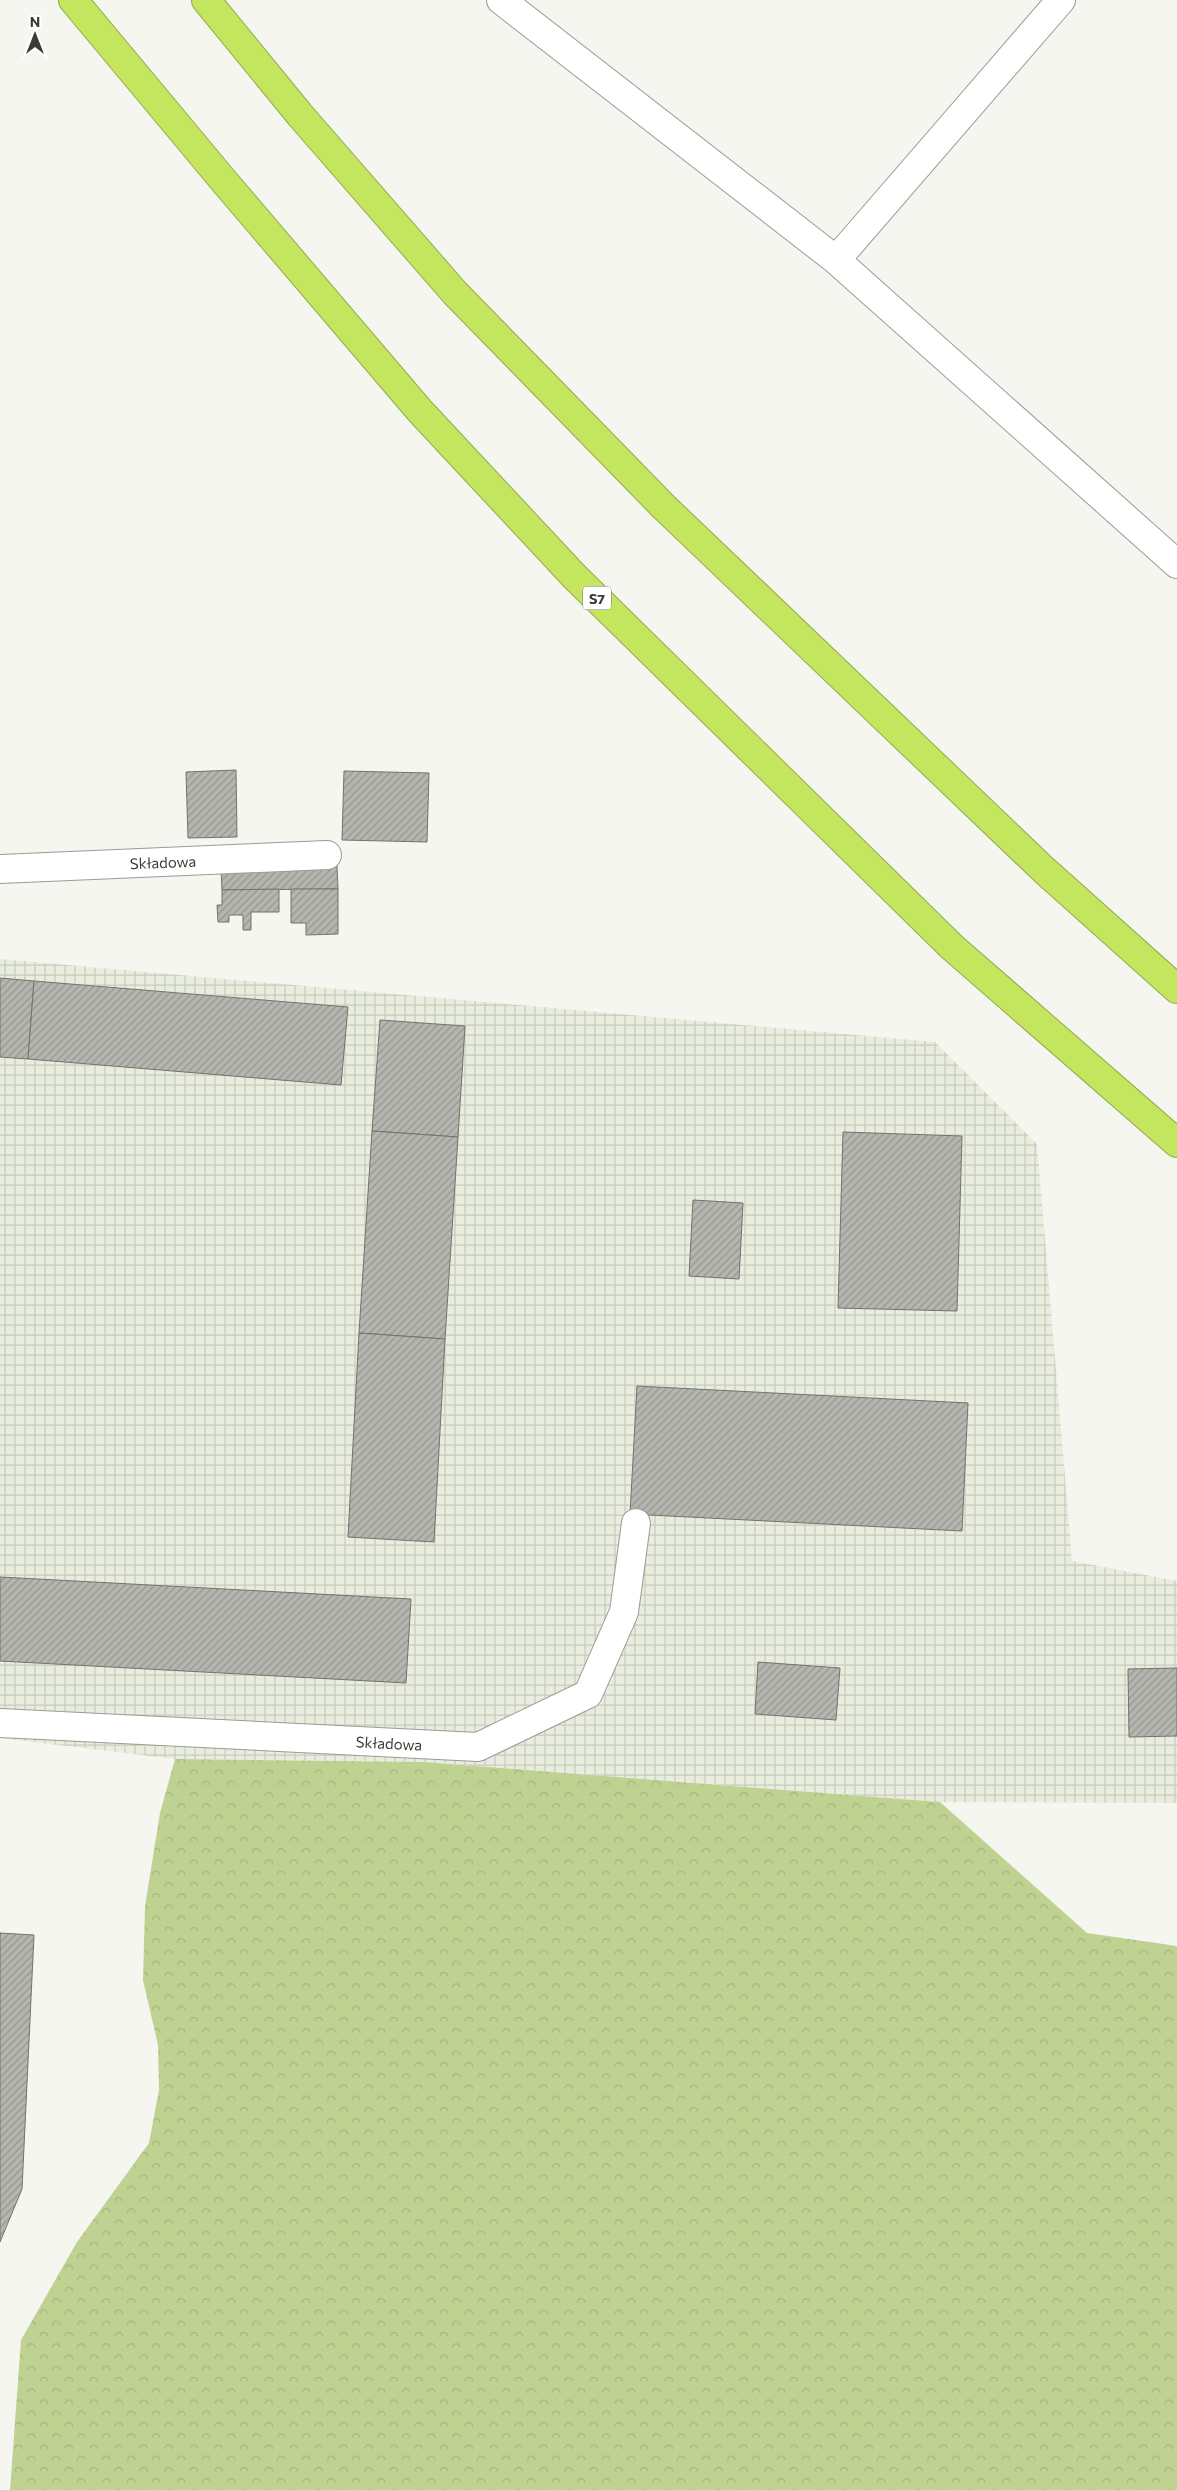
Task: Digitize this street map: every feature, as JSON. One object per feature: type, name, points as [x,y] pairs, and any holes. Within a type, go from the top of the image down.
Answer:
[{"type":"highway","name":"S7","points":[[73,0],[223,180],[420,411],[574,576],[952,947],[1177,1143]]},
{"type":"highway","points":[[206,0],[300,115],[455,293],[657,500],[1044,870],[1177,989]]},
{"type":"street","points":[[501,0],[836,260],[1177,564]]},
{"type":"street","points":[[836,260],[1061,0]]},
{"type":"street","name":"Składowa","points":[[0,869],[327,855]]},
{"type":"street","name":"Składowa","points":[[0,1723],[478,1748],[588,1694],[624,1612],[636,1524]]},
{"type":"shaded area","points":[[0,959],[935,1042],[1037,1144],[1072,1561],[1177,1581],[1177,1803],[940,1802],[423,1762],[175,1759],[0,1738]]},
{"type":"green space","points":[[175,1759],[423,1762],[940,1802],[1087,1933],[1177,1946],[1177,2490],[10,2490],[21,2340],[77,2242],[149,2143],[159,2090],[158,2045],[143,1980],[145,1906],[160,1813]]},
{"type":"building","points":[[236,770],[237,837],[188,838],[186,772]]},
{"type":"building","points":[[344,771],[429,773],[427,842],[342,840]]},
{"type":"building","points":[[337,866],[338,889],[222,890],[221,868]]},
{"type":"building","points":[[279,889],[279,912],[251,912],[251,930],[243,930],[243,915],[229,915],[229,922],[218,922],[217,905],[222,905],[222,890]]},
{"type":"building","points":[[291,889],[338,889],[338,934],[306,935],[306,923],[291,923]]},
{"type":"building","points":[[0,978],[34,981],[28,1059],[0,1057]]},
{"type":"building","points":[[34,981],[348,1007],[341,1085],[28,1059]]},
{"type":"building","points":[[380,1020],[465,1026],[458,1137],[372,1131]]},
{"type":"building","points":[[372,1131],[458,1137],[445,1339],[359,1333]]},
{"type":"building","points":[[843,1132],[962,1136],[957,1311],[838,1308]]},
{"type":"building","points":[[693,1200],[743,1203],[739,1279],[689,1276]]},
{"type":"building","points":[[359,1333],[445,1339],[434,1542],[348,1537]]},
{"type":"building","points":[[637,1386],[968,1403],[962,1531],[630,1514]]},
{"type":"building","points":[[0,1577],[411,1599],[406,1683],[0,1661]]},
{"type":"building","points":[[758,1662],[840,1668],[836,1720],[755,1714]]},
{"type":"building","points":[[1177,1668],[1177,1736],[1129,1737],[1128,1669]]},
{"type":"building","points":[[0,1933],[34,1935],[22,2189],[0,2242]]}]
